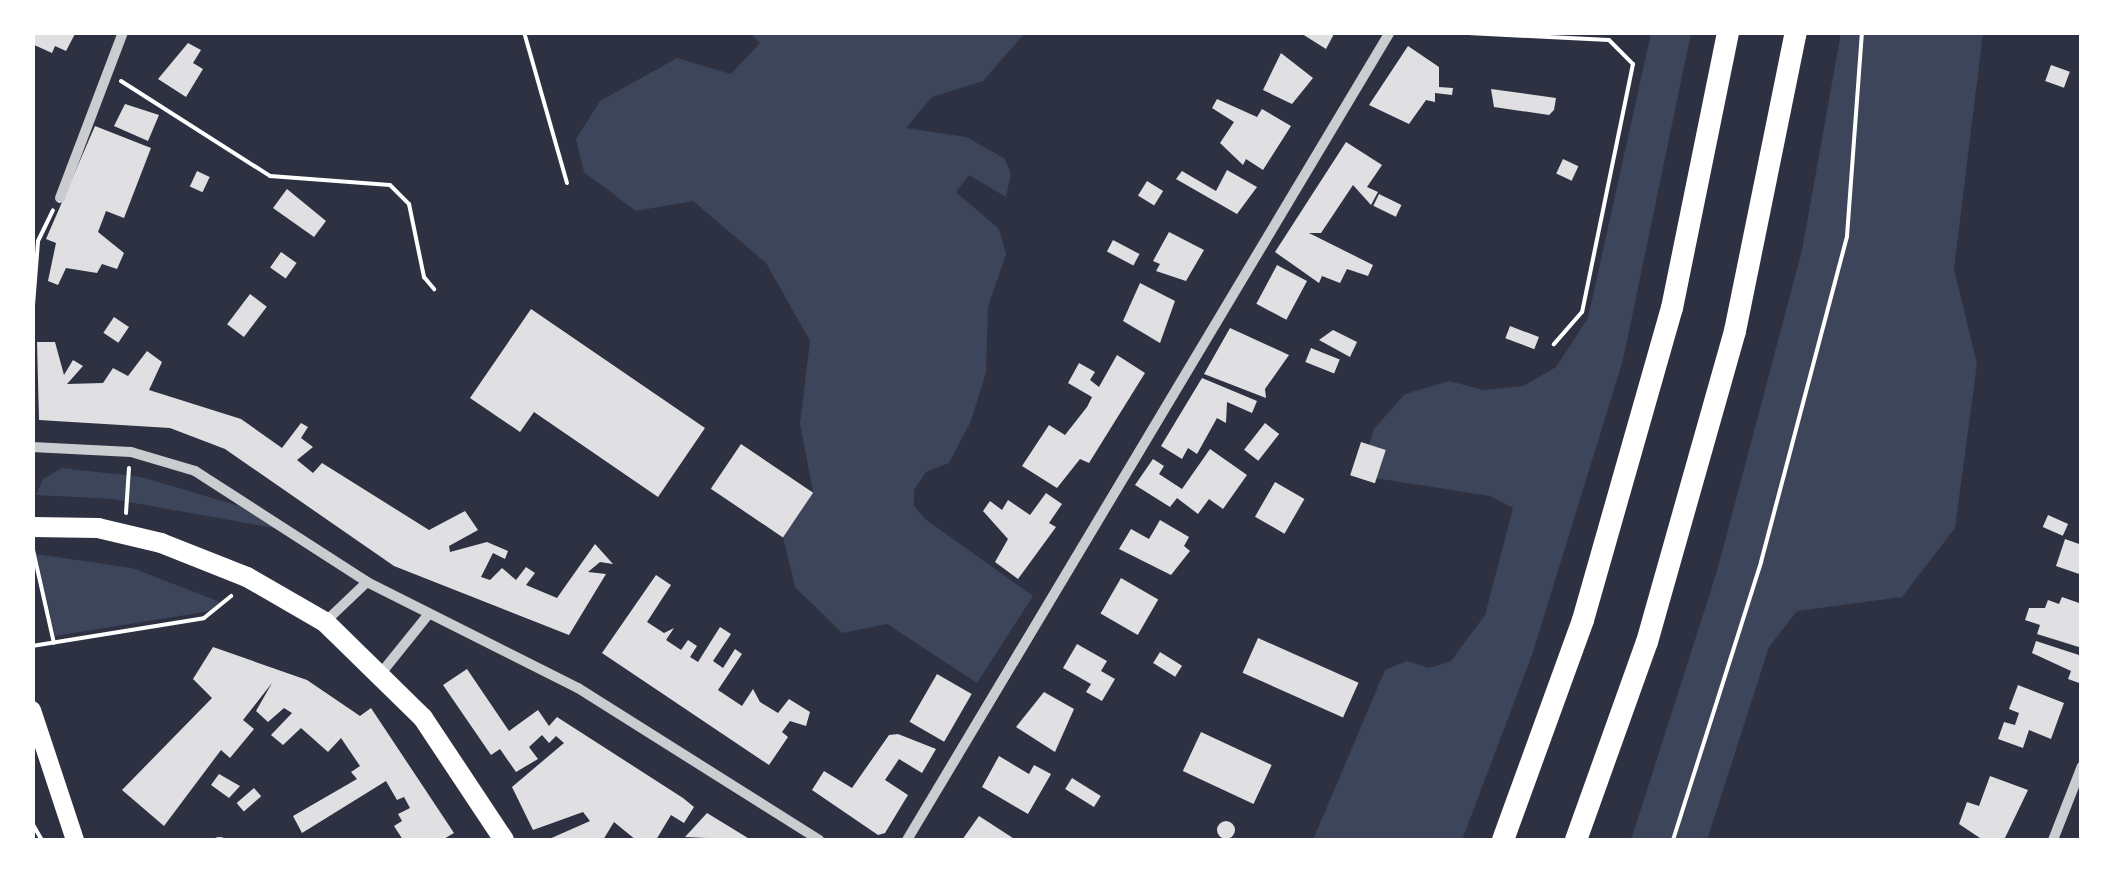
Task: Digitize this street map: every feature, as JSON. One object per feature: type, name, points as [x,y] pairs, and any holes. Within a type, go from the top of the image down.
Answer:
[{"type":"highway","points":[[1503,840],[1583,620],[1672,308],[1728,32]]},
{"type":"highway","points":[[1576,840],[1647,642],[1735,331],[1796,32]]},
{"type":"main road","points":[[32,526],[124,533],[248,578],[325,622],[382,672],[440,738],[504,840]]},
{"type":"main road","points":[[32,710],[75,840]]},
{"type":"street","points":[[60,198],[123,32]]},
{"type":"street","points":[[908,840],[1390,32]]},
{"type":"street","points":[[32,447],[130,452],[195,471],[368,582],[578,688],[819,840]]},
{"type":"street","points":[[325,622],[368,582]]},
{"type":"street","points":[[382,672],[428,615]]},
{"type":"street","points":[[2053,840],[2082,766]]},
{"type":"path","points":[[524,32],[566,183]]},
{"type":"path","points":[[1449,32],[1610,40],[1633,64],[1582,312],[1554,344]]},
{"type":"path","points":[[1673,840],[1761,562],[1847,236],[1862,32]]},
{"type":"path","points":[[107,72],[270,176],[390,184],[409,204],[424,277],[434,288]]},
{"type":"path","points":[[32,318],[38,241],[60,198]]},
{"type":"path","points":[[124,533],[130,452]]},
{"type":"path","points":[[32,547],[54,642]]},
{"type":"path","points":[[32,646],[204,618],[218,613],[248,578]]},
{"type":"path","points":[[32,823],[42,840]]},
{"type":"shaded area","points":[[750,33],[1025,33],[983,81],[932,97],[906,128],[966,137],[1004,158],[1011,174],[1006,197],[969,175],[956,192],[999,229],[1006,254],[988,307],[986,372],[971,421],[949,463],[926,472],[914,490],[914,506],[925,519],[1033,596],[977,683],[887,624],[842,633],[795,587],[783,537],[813,491],[800,424],[810,341],[766,263],[693,201],[636,211],[584,172],[576,139],[600,101],[677,58],[731,74],[760,43]]},
{"type":"shaded area","points":[[1651,33],[1691,33],[1623,360],[1532,655],[1462,840],[1313,840],[1385,670],[1407,661],[1429,668],[1451,661],[1485,615],[1513,508],[1490,496],[1375,478],[1365,457],[1374,429],[1405,394],[1449,381],[1484,390],[1523,386],[1556,367],[1588,318]]},
{"type":"shaded area","points":[[1841,33],[1983,33],[1954,269],[1977,364],[1955,528],[1902,597],[1797,611],[1769,647],[1707,840],[1631,840],[1717,571],[1802,250]]},
{"type":"shaded area","points":[[62,468],[141,477],[253,510],[279,529],[112,499],[36,495],[43,479]]},
{"type":"shaded area","points":[[36,554],[132,568],[223,603],[217,610],[55,636]]},
{"type":"building","points":[[32,32],[76,32],[66,51],[55,46],[52,53],[32,44]]},
{"type":"building","points":[[1299,32],[1335,32],[1326,49]]},
{"type":"building","points":[[188,43],[201,50],[193,63],[203,69],[186,97],[158,79]]},
{"type":"building","points":[[1408,46],[1439,67],[1439,87],[1453,88],[1452,95],[1435,93],[1435,102],[1426,100],[1409,124],[1369,105]]},
{"type":"building","points":[[1281,53],[1313,78],[1292,104],[1263,90]]},
{"type":"building","points":[[2051,65],[2070,72],[2064,88],[2045,81]]},
{"type":"building","points":[[1491,89],[1556,98],[1554,110],[1549,115],[1494,107]]},
{"type":"building","points":[[1217,99],[1257,117],[1262,109],[1291,126],[1263,170],[1246,159],[1243,165],[1220,143],[1234,122],[1212,108]]},
{"type":"building","points":[[125,104],[159,115],[148,141],[114,126]]},
{"type":"building","points":[[95,126],[151,148],[124,218],[106,211],[98,232],[124,253],[117,269],[102,264],[97,273],[66,268],[58,285],[48,281],[56,243],[46,239]]},
{"type":"building","points":[[1346,142],[1382,165],[1367,187],[1378,192],[1371,205],[1353,185],[1321,233],[1309,233],[1373,265],[1368,276],[1347,269],[1340,283],[1322,276],[1319,283],[1275,252]]},
{"type":"building","points":[[1563,159],[1578,166],[1572,181],[1556,174]]},
{"type":"building","points":[[1227,170],[1257,187],[1237,214],[1176,179],[1182,171],[1216,191]]},
{"type":"building","points":[[197,171],[210,177],[203,192],[190,186]]},
{"type":"building","points":[[1147,181],[1163,191],[1154,205],[1138,195]]},
{"type":"building","points":[[287,189],[326,221],[314,237],[273,208]]},
{"type":"building","points":[[1379,194],[1401,205],[1396,217],[1373,206]]},
{"type":"building","points":[[1169,232],[1204,250],[1186,281],[1156,271],[1160,264],[1153,261]]},
{"type":"building","points":[[1113,240],[1139,254],[1133,266],[1107,251]]},
{"type":"building","points":[[281,252],[297,263],[286,278],[270,268]]},
{"type":"building","points":[[1277,265],[1307,281],[1286,320],[1256,304]]},
{"type":"building","points":[[1140,283],[1175,301],[1160,343],[1123,321]]},
{"type":"building","points":[[250,294],[267,307],[244,337],[227,324]]},
{"type":"building","points":[[531,309],[705,428],[658,497],[534,412],[520,432],[470,398]]},
{"type":"building","points":[[114,317],[129,327],[118,343],[103,333]]},
{"type":"building","points":[[1510,326],[1539,337],[1534,349],[1505,338]]},
{"type":"building","points":[[1230,328],[1289,355],[1265,389],[1266,398],[1204,374]]},
{"type":"building","points":[[1333,330],[1357,342],[1350,357],[1319,340]]},
{"type":"building","points":[[37,342],[55,342],[64,375],[73,360],[83,366],[67,384],[103,383],[113,368],[128,376],[147,351],[162,362],[149,390],[241,419],[282,448],[301,423],[308,427],[301,438],[313,447],[297,460],[313,473],[322,463],[429,530],[465,511],[478,530],[449,546],[450,552],[487,542],[508,551],[505,559],[493,553],[481,577],[490,580],[502,568],[516,580],[526,567],[535,573],[526,585],[557,598],[595,544],[613,564],[600,562],[588,572],[606,574],[569,635],[394,566],[225,449],[170,428],[39,420]]},
{"type":"building","points":[[1311,348],[1340,360],[1334,374],[1305,362]]},
{"type":"building","points":[[1117,355],[1145,373],[1089,463],[1080,459],[1057,488],[1022,466],[1049,425],[1065,435],[1087,407],[1092,397],[1068,383],[1079,363],[1095,372],[1090,380],[1099,387]]},
{"type":"building","points":[[1202,378],[1257,401],[1252,413],[1227,402],[1226,423],[1217,418],[1197,454],[1188,448],[1182,459],[1161,446]]},
{"type":"building","points":[[1265,423],[1279,434],[1258,461],[1244,450]]},
{"type":"building","points":[[1361,442],[1386,450],[1375,483],[1350,475]]},
{"type":"building","points":[[741,444],[813,493],[783,537],[711,489]]},
{"type":"building","points":[[1210,449],[1247,475],[1223,509],[1209,499],[1198,514],[1177,498],[1170,507],[1135,485],[1153,459],[1164,466],[1159,474],[1182,489]]},
{"type":"building","points":[[1275,482],[1304,499],[1284,534],[1255,517]]},
{"type":"building","points":[[1046,493],[1062,504],[1049,523],[1056,527],[1018,579],[995,562],[1008,539],[983,511],[990,501],[1002,510],[1008,500],[1030,515]]},
{"type":"building","points":[[2048,515],[2068,524],[2063,536],[2043,527]]},
{"type":"building","points":[[1160,520],[1189,537],[1184,546],[1190,551],[1171,575],[1119,549],[1131,529],[1149,539]]},
{"type":"building","points":[[2065,539],[2082,545],[2082,575],[2056,566]]},
{"type":"building","points":[[656,575],[671,585],[647,622],[664,633],[674,628],[666,640],[681,650],[688,640],[697,646],[690,657],[698,662],[720,627],[731,634],[713,661],[723,668],[735,649],[742,654],[718,690],[742,706],[753,689],[760,702],[778,713],[789,699],[810,712],[806,726],[790,721],[782,732],[788,737],[769,765],[602,653]]},
{"type":"building","points":[[1121,578],[1158,600],[1138,635],[1100,614]]},
{"type":"building","points":[[2062,597],[2082,604],[2082,648],[2037,634],[2040,625],[2025,620],[2029,608],[2045,608],[2048,600],[2059,604]]},
{"type":"building","points":[[1258,638],[1358,683],[1343,717],[1243,673]]},
{"type":"building","points":[[2036,641],[2082,656],[2082,684],[2068,679],[2071,671],[2032,653]]},
{"type":"building","points":[[1077,644],[1107,661],[1101,671],[1115,679],[1102,701],[1086,692],[1091,684],[1063,668]]},
{"type":"building","points":[[213,647],[307,680],[360,716],[371,708],[454,833],[442,840],[403,840],[394,826],[402,821],[398,814],[410,808],[404,797],[397,800],[386,781],[302,833],[293,816],[357,779],[351,772],[360,766],[341,738],[328,752],[301,728],[283,745],[271,735],[292,713],[284,708],[268,722],[256,711],[272,683],[243,720],[254,729],[230,758],[221,750],[164,826],[122,790],[212,698],[193,679]]},
{"type":"building","points":[[1160,652],[1182,666],[1175,677],[1153,663]]},
{"type":"building","points":[[467,669],[509,731],[538,710],[549,726],[557,717],[694,807],[684,823],[671,815],[656,840],[636,840],[614,822],[603,840],[547,840],[590,821],[583,812],[533,830],[512,787],[564,743],[556,736],[549,743],[542,735],[529,747],[538,759],[516,772],[500,749],[491,755],[443,685]]},
{"type":"building","points":[[937,674],[972,694],[944,742],[910,722]]},
{"type":"building","points":[[2018,685],[2064,703],[2051,739],[2029,730],[2023,748],[1998,739],[2004,722],[2015,725],[2019,713],[2009,709]]},
{"type":"building","points":[[1044,692],[1074,709],[1055,752],[1016,727]]},
{"type":"building","points":[[1201,732],[1272,765],[1254,804],[1183,771]]},
{"type":"building","points":[[898,734],[936,749],[922,773],[899,759],[885,780],[908,795],[885,833],[878,835],[812,790],[824,771],[852,788],[889,735]]},
{"type":"building","points":[[999,756],[1029,774],[1034,765],[1051,774],[1028,814],[982,787]]},
{"type":"building","points":[[219,774],[240,786],[229,798],[211,785]]},
{"type":"building","points":[[1990,776],[2028,790],[2004,840],[1983,840],[1959,824],[1967,802],[1979,806]]},
{"type":"building","points":[[1072,778],[1101,796],[1094,807],[1065,789]]},
{"type":"building","points":[[254,788],[261,796],[244,811],[237,803]]},
{"type":"building","points":[[707,813],[743,835],[751,840],[685,837]]},
{"type":"building","points":[[979,816],[1016,840],[962,840]]},
{"type":"building","points":[[1226,821],[1233,823],[1233,837],[1226,839],[1219,837],[1217,830],[1219,823]]}]
